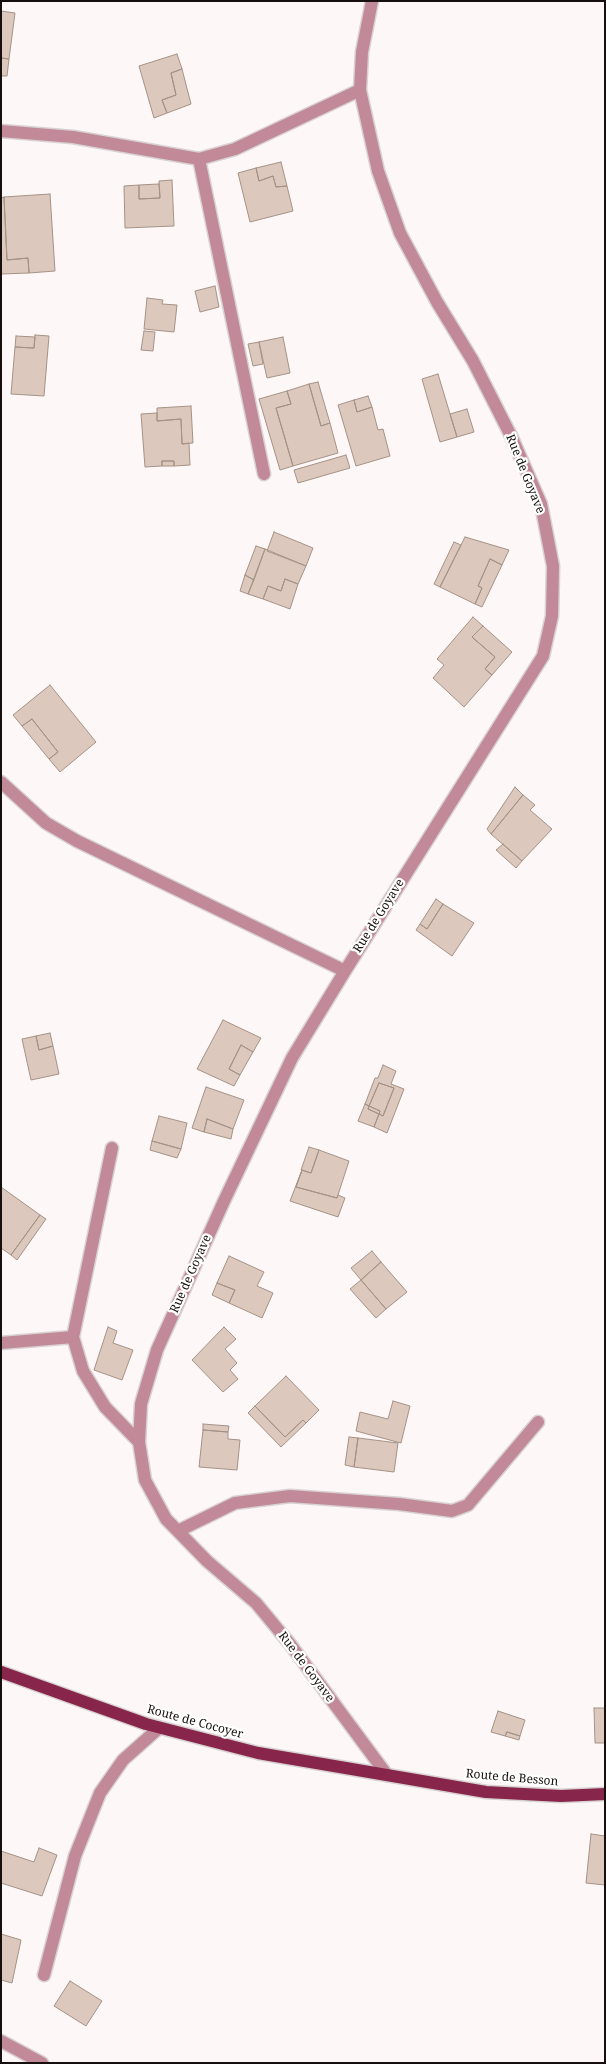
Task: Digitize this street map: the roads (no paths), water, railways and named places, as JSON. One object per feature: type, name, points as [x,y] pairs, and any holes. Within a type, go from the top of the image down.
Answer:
[{"type":"main road","name":"Route de Cocoyer","points":[[1,1672],[159,1728],[258,1753],[388,1775]]},
{"type":"main road","name":"Route de Besson","points":[[388,1775],[486,1792],[561,1796],[605,1794]]},
{"type":"street","name":"Rue de Goyave","points":[[372,1],[362,52],[360,90],[378,171],[400,233],[437,302],[473,362],[512,438],[541,504],[554,566],[552,616],[543,656],[292,1058],[224,1201],[157,1350],[141,1404],[139,1442],[145,1480],[166,1519],[207,1561],[256,1603],[290,1644],[388,1775]]},
{"type":"street","points":[[1,132],[73,137],[199,159],[235,149],[360,90]]},
{"type":"street","points":[[199,159],[264,474]]},
{"type":"street","points":[[1,782],[46,823],[77,841],[345,971]]},
{"type":"street","points":[[112,1148],[73,1337],[83,1370],[105,1407],[139,1442]]},
{"type":"street","points":[[1,1343],[73,1337]]},
{"type":"street","points":[[178,1531],[234,1504],[290,1496],[399,1504],[452,1511],[468,1505],[538,1422]]},
{"type":"street","points":[[44,1975],[75,1856],[100,1793],[123,1760],[159,1728]]},
{"type":"street","points":[[1,2041],[42,2063]]}]
